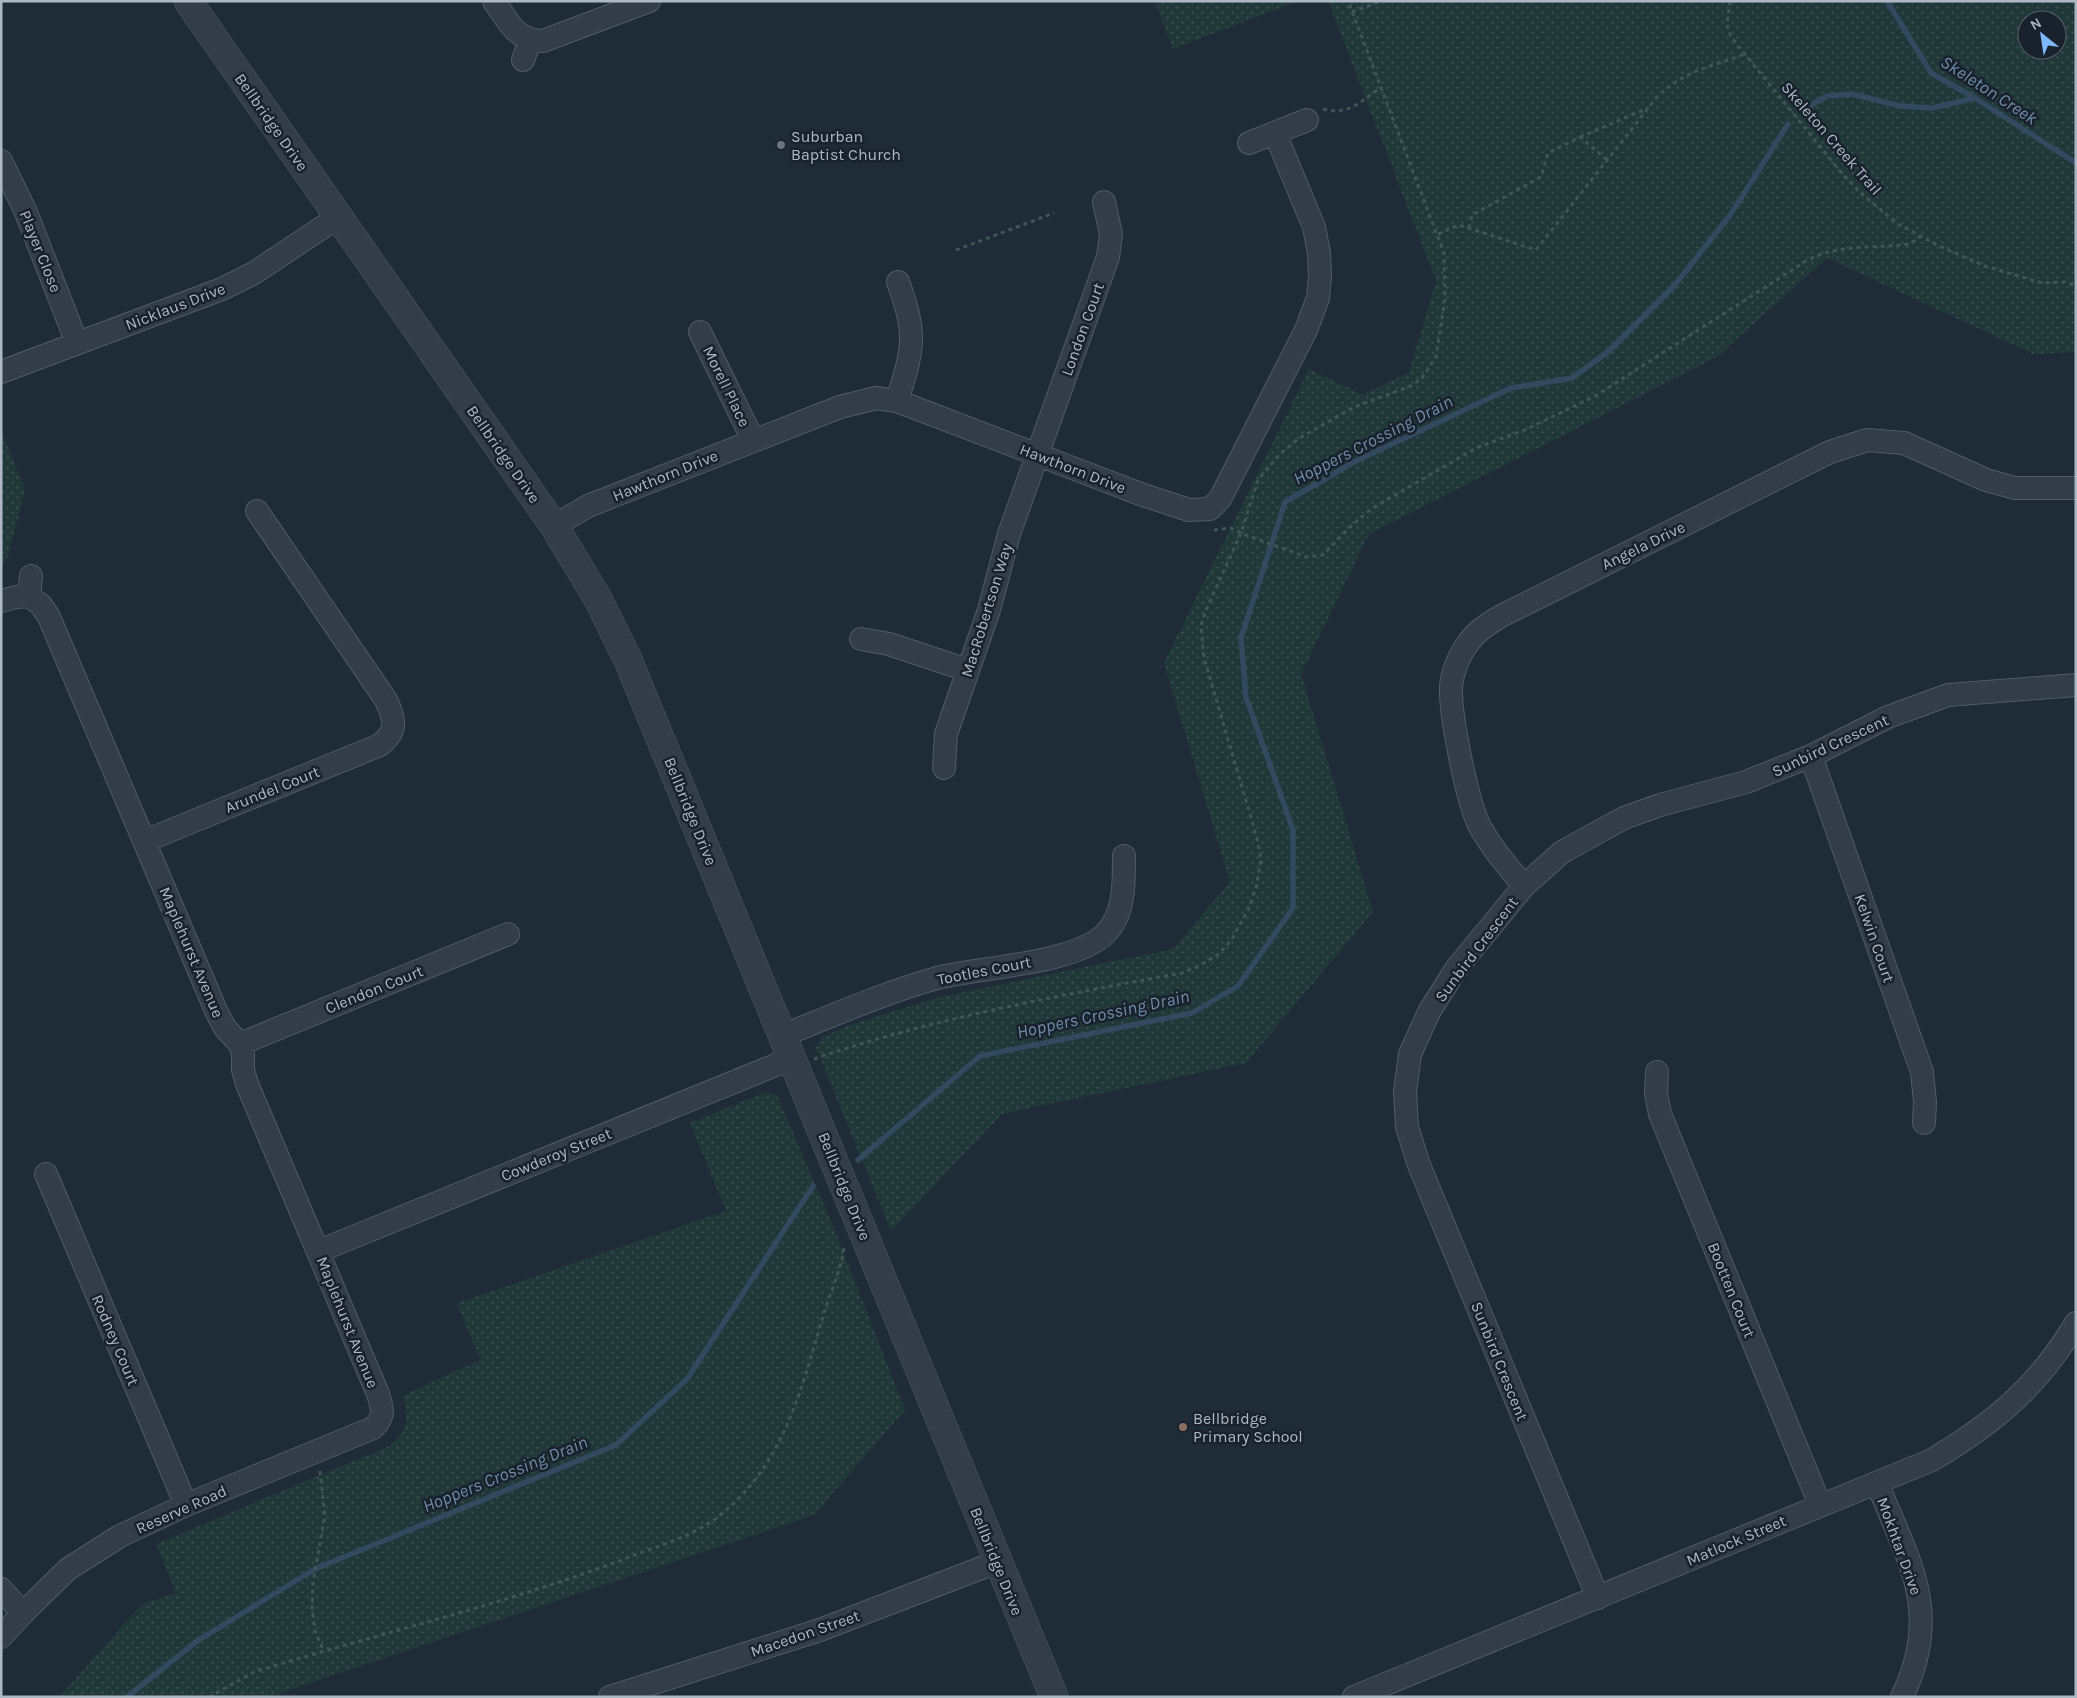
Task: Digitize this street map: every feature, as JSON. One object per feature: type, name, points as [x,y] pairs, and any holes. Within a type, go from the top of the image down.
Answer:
[{"type":"street","name":"Bellbridge Drive","points":[[188,1],[554,526],[598,599],[628,660],[1054,1697]]},
{"type":"street","points":[[494,1],[527,50],[543,41],[649,1]]},
{"type":"street","points":[[1249,143],[1315,114]]},
{"type":"street","name":"Hawthorn Drive","points":[[554,526],[588,506],[754,440],[840,406],[876,398],[898,401],[1143,495],[1189,510],[1202,511],[1216,505],[1306,330],[1318,298],[1320,276],[1319,253],[1314,227],[1275,133]]},
{"type":"street","name":"Player Close","points":[[1,161],[25,210],[77,343]]},
{"type":"street","name":"London Court","points":[[1037,454],[1108,257],[1111,234],[1104,202]]},
{"type":"street","name":"Nicklaus Drive","points":[[1,372],[222,289],[254,273],[338,218]]},
{"type":"street","points":[[898,282],[910,312],[912,332],[910,357],[898,401]]},
{"type":"street","name":"Morell Place","points":[[700,332],[754,440]]},
{"type":"street","name":"Angela Drive","points":[[1524,886],[1498,855],[1478,823],[1468,789],[1454,716],[1451,686],[1457,663],[1468,642],[1481,629],[1501,616],[1830,452],[1867,440],[1904,443],[1986,480],[2015,488],[2076,488]]},
{"type":"street","name":"MacRobertson Way","points":[[944,768],[946,734],[989,610],[1009,534],[1037,454]]},
{"type":"street","name":"Arundel Court","points":[[145,840],[380,745],[389,738],[404,731],[386,700],[257,511]]},
{"type":"street","name":"Maplehurst Avenue","points":[[1,601],[16,597],[30,586],[50,617],[217,1013],[225,1028],[240,1044],[243,1055],[242,1070],[247,1084],[319,1250],[378,1394],[383,1415]]},
{"type":"street","points":[[861,639],[889,644],[967,670]]},
{"type":"street","name":"Sunbird Crescent","points":[[1598,1598],[1420,1165],[1407,1128],[1405,1092],[1410,1054],[1429,1012],[1456,969],[1524,886],[1562,852],[1624,818],[1660,805],[1746,782],[1811,756],[1888,717],[1948,695],[2076,685]]},
{"type":"street","name":"Kelwin Court","points":[[1811,756],[1922,1072],[1925,1102],[1924,1123]]},
{"type":"street","name":"Tootles Court","points":[[788,1047],[867,1002],[938,978],[1086,948],[1105,934],[1116,920],[1121,902],[1124,856]]},
{"type":"street","name":"Clendon Court","points":[[240,1044],[508,934]]},
{"type":"street","name":"Cowderoy Street","points":[[319,1250],[788,1047]]},
{"type":"street","name":"Bootten Court","points":[[1657,1072],[1656,1093],[1660,1114],[1820,1505]]},
{"type":"street","name":"Rodney Court","points":[[46,1174],[186,1505]]},
{"type":"street","name":"Matlock Street","points":[[1354,1697],[1932,1460],[1975,1435],[2008,1407],[2036,1379],[2063,1344],[2076,1323]]},
{"type":"street","name":"Reserve Road","points":[[1,1637],[68,1569],[120,1536],[186,1505],[373,1428],[380,1422],[383,1415]]},
{"type":"street","name":"Mokhtar Drive","points":[[1877,1483],[1914,1573],[1922,1612],[1919,1652],[1902,1697]]},
{"type":"street","name":"Macedon Street","points":[[610,1697],[634,1693],[820,1630],[997,1562]]},
{"type":"street","points":[[1,1589],[23,1613]]},
{"type":"path","points":[[1213,530],[1231,528],[1241,534],[1258,480],[1280,454],[1298,439],[1354,407],[1411,386],[1430,368],[1436,357],[1445,299],[1445,265],[1438,234],[1348,1]]},
{"type":"path","points":[[1352,12],[1381,1]]},
{"type":"path","name":"Skeleton Creek Trail","points":[[1730,1],[1727,24],[1731,37],[1844,176],[1864,196],[1898,224],[1933,243],[1985,266],[2042,283],[2065,282],[2076,286]]},
{"type":"path","points":[[1438,234],[1459,225],[1536,250],[1650,106],[1673,82],[1686,74],[1745,54]]},
{"type":"path","points":[[1315,114],[1341,112],[1350,109],[1382,88]]},
{"type":"path","points":[[1469,228],[1472,215],[1541,177],[1548,153],[1650,106]]},
{"type":"path","points":[[1580,137],[1607,160]]},
{"type":"path","points":[[956,250],[1054,214]]},
{"type":"path","points":[[320,1469],[325,1515],[313,1582],[312,1608],[315,1631],[324,1652]]},
{"type":"green space","points":[[1155,1],[1298,1],[1173,49]]},
{"type":"green space","points":[[1328,1],[2076,1],[2076,352],[2033,354],[1827,258],[1717,357],[1369,534],[1301,674],[1373,912],[1246,1063],[1002,1114],[891,1231],[816,1048],[821,1037],[859,1022],[940,997],[1173,949],[1230,882],[1164,663],[1309,369],[1363,395],[1409,372],[1436,281]]},
{"type":"green space","points":[[1,430],[25,490],[8,557],[1,566]]},
{"type":"green space","points":[[766,1092],[777,1095],[838,1238],[905,1410],[814,1515],[280,1693],[281,1697],[59,1697],[142,1604],[176,1593],[156,1544],[387,1447],[403,1431],[406,1411],[402,1396],[480,1360],[457,1303],[726,1211],[690,1123]]},
{"type":"waterway","name":"Skeleton Creek","points":[[1887,1],[1931,73],[1975,98],[2076,163]]},
{"type":"waterway","name":"Hoppers Crossing Drain","points":[[1803,110],[1827,96],[1852,94],[1900,106],[1932,108],[1975,98]]},
{"type":"waterway","name":"Hoppers Crossing Drain","points":[[858,1160],[980,1056],[1192,1013],[1238,986],[1293,908],[1293,830],[1246,697],[1241,638],[1285,502],[1354,462],[1511,388],[1572,378],[1609,351],[1674,286],[1731,214],[1788,124]]},
{"type":"waterway","name":"Hoppers Crossing Drain","points":[[127,1697],[197,1641],[315,1569],[616,1445],[687,1379],[813,1186]]},
{"type":"place","name":"Suburban Baptist Church","points":[[781,145]]},
{"type":"place","name":"Bellbridge Primary School","points":[[1183,1427]]}]
